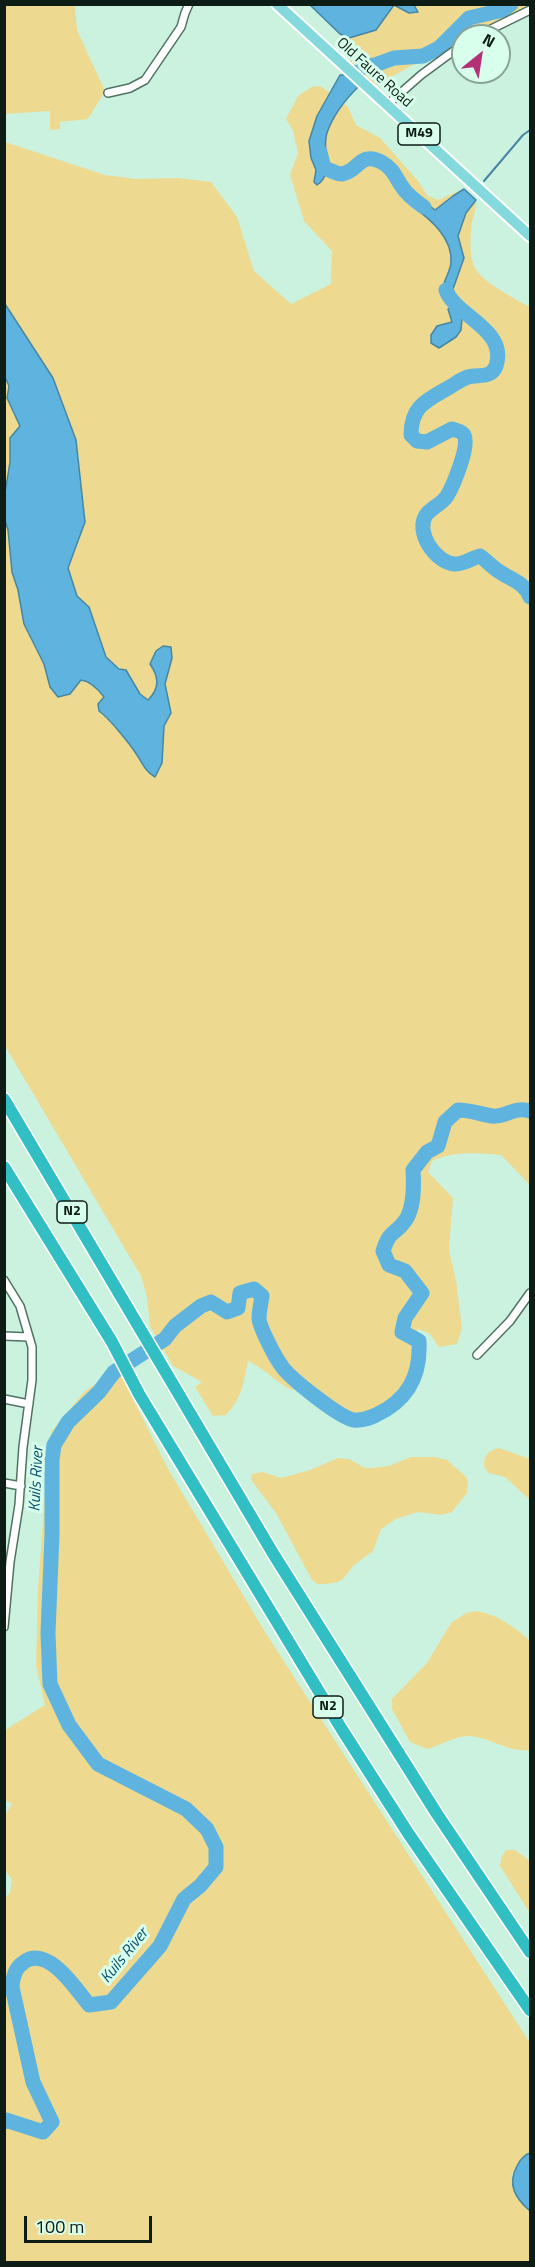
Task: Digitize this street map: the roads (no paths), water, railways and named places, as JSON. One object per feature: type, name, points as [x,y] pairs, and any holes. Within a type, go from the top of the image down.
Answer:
[{"type":"highway","name":"N2","points":[[4,1099],[140,1325],[274,1555],[437,1814],[531,1952]]},
{"type":"highway","name":"N2","points":[[4,1167],[112,1342],[139,1394],[341,1728],[408,1833],[531,2010]]},
{"type":"main road","name":"Old Faure Road","points":[[277,4],[531,236]]},
{"type":"street","points":[[108,93],[139,85],[145,81],[182,27],[189,4]]},
{"type":"street","points":[[502,24],[531,10]]},
{"type":"street","points":[[387,105],[451,53]]},
{"type":"street","points":[[4,1280],[20,1306],[32,1347],[32,1380],[4,1627]]},
{"type":"street","points":[[477,1354],[510,1321],[531,1293]]},
{"type":"street","points":[[4,1336],[28,1337]]},
{"type":"street","points":[[4,1399],[29,1404]]},
{"type":"street","points":[[4,1483],[21,1486]]},
{"type":"water","points":[[310,5],[394,5],[376,30],[349,38],[340,34]]},
{"type":"water","points":[[394,5],[414,5],[418,12],[409,13]]},
{"type":"water","points":[[340,75],[344,75],[358,87],[340,108],[329,126],[326,140],[325,174],[317,185],[314,182],[316,170],[311,158],[309,141],[317,116]]},
{"type":"water","points":[[464,189],[476,200],[466,213],[458,236],[464,258],[453,289],[462,318],[461,330],[456,337],[439,348],[431,343],[431,335],[437,326],[452,322],[448,309],[452,306],[445,299],[442,291],[451,263],[451,253],[444,236],[410,204],[409,197],[413,193],[435,210]]},
{"type":"water","points":[[5,304],[53,378],[76,440],[85,522],[68,568],[77,596],[89,607],[106,657],[119,669],[126,670],[140,694],[148,700],[155,691],[157,682],[150,664],[156,651],[163,646],[171,647],[172,658],[165,684],[171,713],[164,726],[162,763],[155,777],[146,770],[134,750],[99,711],[98,704],[104,697],[94,686],[81,680],[70,694],[58,697],[50,687],[44,664],[24,624],[12,572],[5,520],[10,438],[20,426],[7,398],[9,386],[4,375]]},
{"type":"water","points":[[530,2153],[530,2211],[517,2196],[513,2179],[519,2162]]},
{"type":"waterway","name":"Kuils River","points":[[345,85],[364,66],[375,65],[394,58],[423,56],[439,48],[469,18],[503,10],[511,4]]},
{"type":"waterway","points":[[484,181],[523,135],[530,130]]},
{"type":"waterway","name":"Kuils River","points":[[320,152],[324,168],[340,174],[348,172],[369,159],[387,165],[407,194],[424,207]]},
{"type":"waterway","name":"Kuils River","points":[[446,290],[459,308],[488,333],[495,342],[498,353],[496,366],[491,373],[468,377],[460,381],[426,401],[414,418],[411,435],[417,441],[427,442],[452,429],[462,433],[465,440],[460,466],[450,491],[445,499],[426,515],[423,530],[429,545],[440,558],[454,564],[480,556],[521,585],[530,597]]},
{"type":"waterway","name":"Kuils River","points":[[4,2122],[6,2120],[43,2132],[52,2122],[33,2082],[12,1987],[18,1967],[33,1958],[42,1959],[61,1971],[89,2005],[111,2002],[160,1946],[184,1899],[200,1886],[216,1867],[216,1847],[207,1829],[186,1809],[98,1764],[69,1725],[50,1684],[48,1633],[54,1445],[68,1422],[99,1392],[114,1372],[165,1339],[175,1326],[201,1306],[211,1302],[227,1312],[238,1308],[240,1293],[254,1289],[262,1296],[259,1319],[265,1335],[278,1361],[293,1378],[347,1418],[360,1420],[387,1409],[410,1386],[418,1365],[419,1341],[402,1332],[405,1318],[422,1293],[405,1271],[389,1265],[383,1251],[390,1236],[408,1216],[413,1196],[413,1170],[427,1152],[438,1146],[445,1122],[458,1110],[492,1116],[519,1110],[530,1111]]}]
